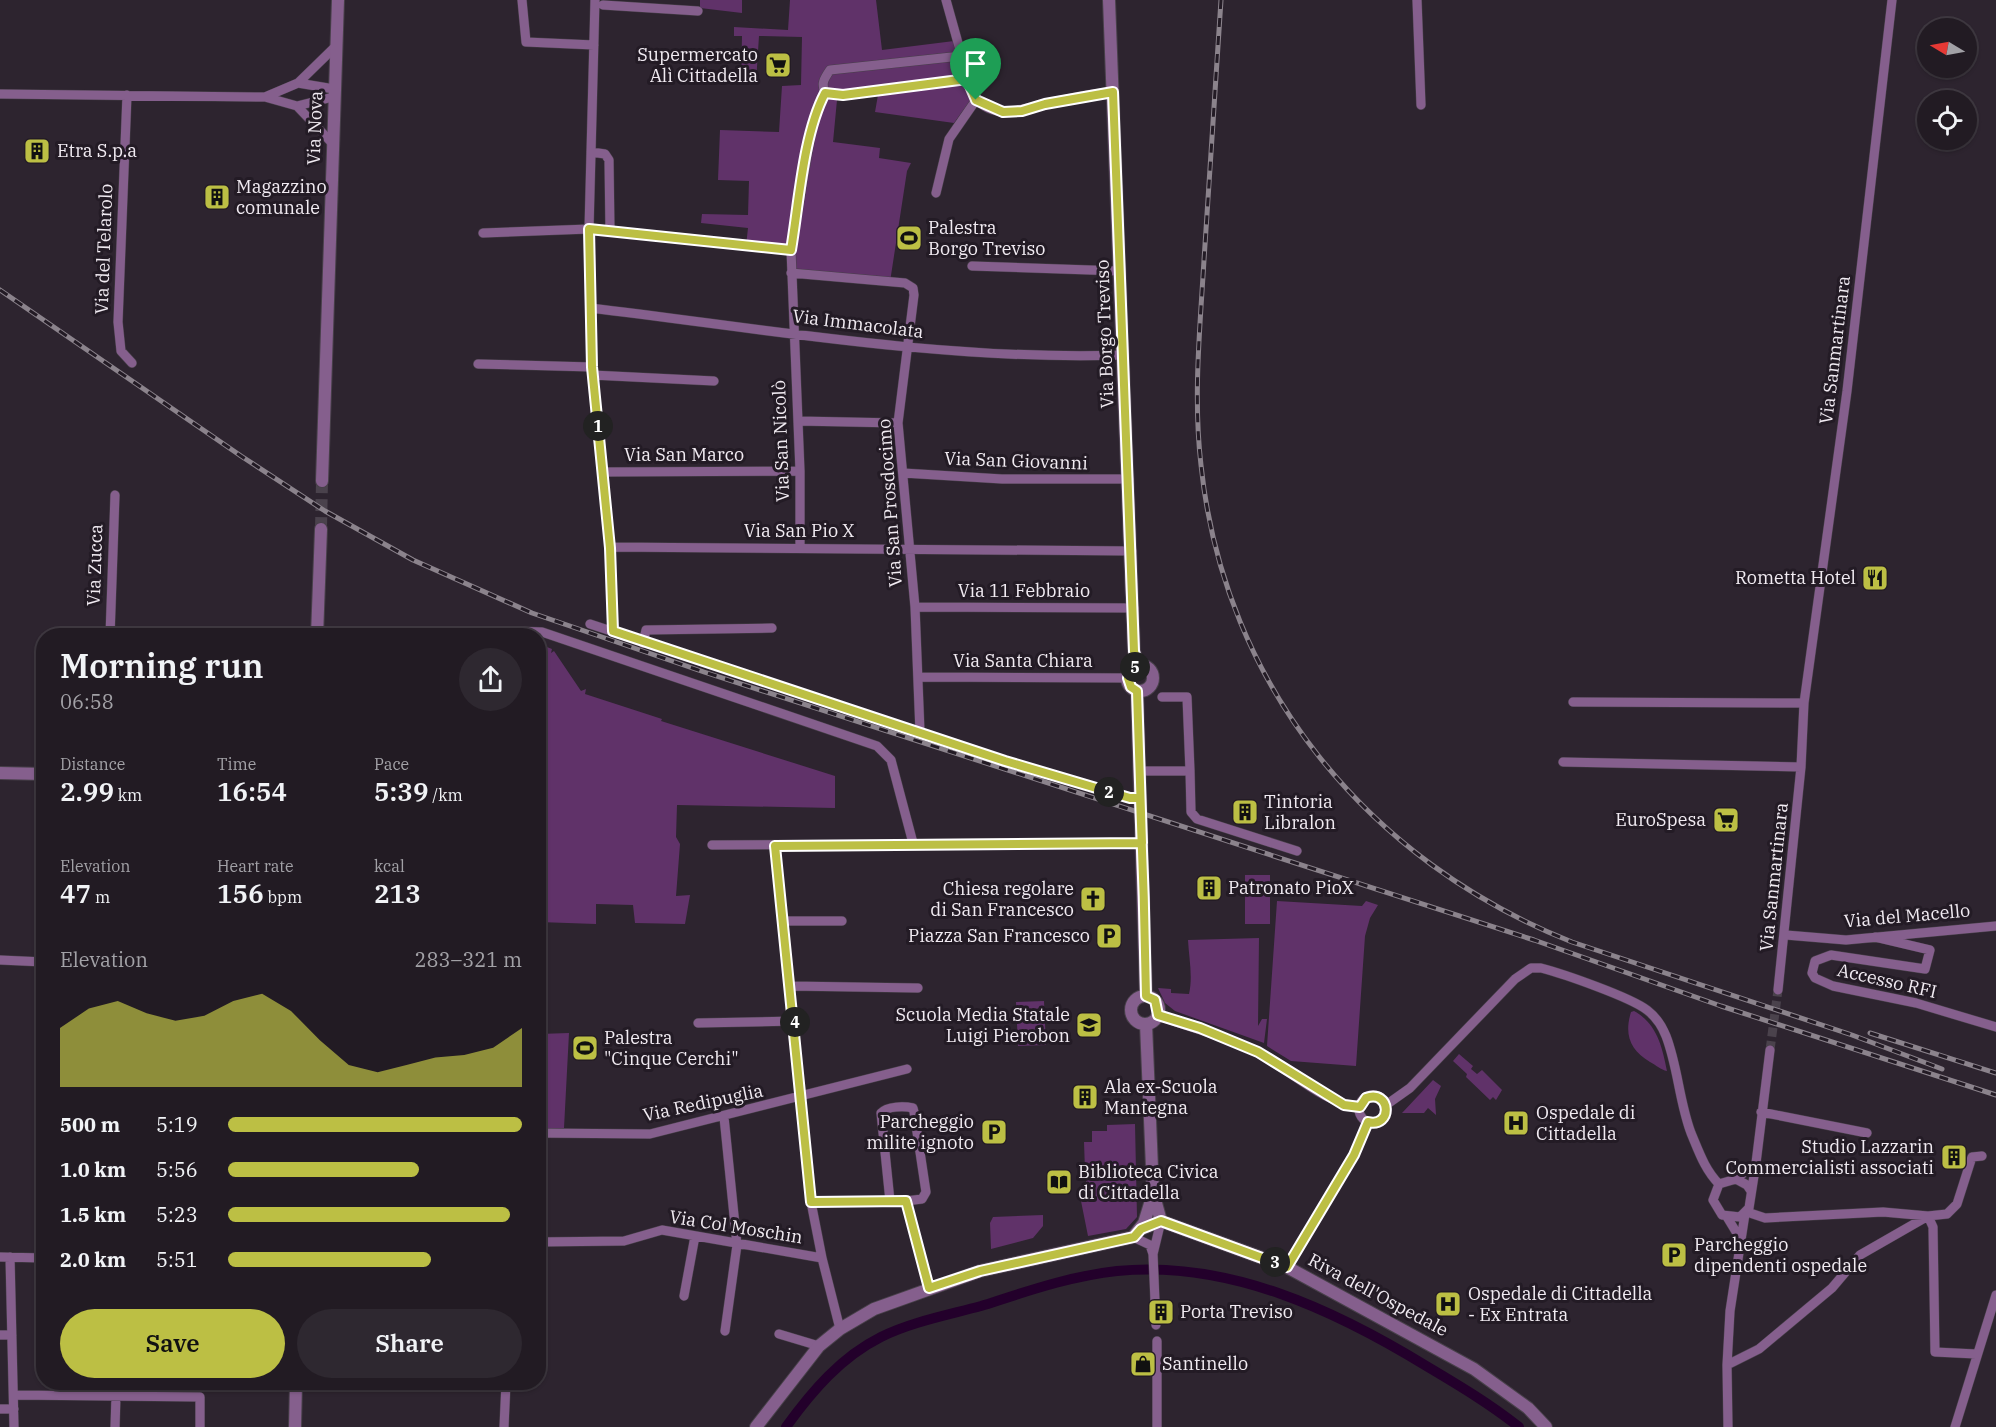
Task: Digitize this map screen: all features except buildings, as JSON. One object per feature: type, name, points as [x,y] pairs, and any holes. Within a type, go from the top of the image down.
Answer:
[{"type":"street","name":"Via Nova","points":[[322,481],[333,93],[338,0]]},
{"type":"street","points":[[522,0],[526,42],[594,45]]},
{"type":"street","points":[[946,0],[967,79],[976,100],[1003,112],[1022,111],[1045,104],[1113,92]]},
{"type":"street","name":"Via Borgo Treviso","points":[[1109,0],[1132,551],[1134,651],[1138,666],[1149,669],[1153,679],[1148,689],[1137,691]]},
{"type":"street","points":[[1417,0],[1421,105]]},
{"type":"street","name":"Via Sanmartinara","points":[[1778,990],[1786,935],[1801,767],[1804,703],[1847,391],[1892,0]]},
{"type":"street","points":[[613,631],[610,548],[592,371],[590,308],[589,229],[594,45],[599,2],[698,11]]},
{"type":"street","points":[[265,98],[298,83],[336,45]]},
{"type":"street","name":"Via San Nicolò","points":[[800,548],[800,471],[791,250],[811,133],[818,107],[825,93],[823,79],[830,70],[961,56]]},
{"type":"street","points":[[825,93],[843,95],[967,79]]},
{"type":"street","points":[[298,83],[333,93]]},
{"type":"street","points":[[297,106],[333,93]]},
{"type":"street","points":[[0,94],[265,98],[297,106],[332,143]]},
{"type":"street","name":"Via del Telarolo","points":[[127,95],[118,322],[121,351],[132,363]]},
{"type":"street","points":[[936,193],[949,139],[976,100]]},
{"type":"street","points":[[591,152],[605,154],[609,160],[610,231]]},
{"type":"street","points":[[483,233],[589,229],[791,250]]},
{"type":"street","points":[[972,266],[1120,271]]},
{"type":"street","name":"Via San Prosdocimo","points":[[791,273],[905,283],[913,288],[898,423],[915,607],[920,732]]},
{"type":"street","name":"Via Immacolata","points":[[590,308],[906,347],[967,352],[1124,355]]},
{"type":"street","points":[[478,364],[714,381]]},
{"type":"street","points":[[798,422],[898,423]]},
{"type":"street","name":"Via San Marco","points":[[603,472],[800,471]]},
{"type":"street","name":"Via San Giovanni","points":[[903,473],[1002,479],[1129,479]]},
{"type":"street","name":"Via Zucca","points":[[110,628],[115,495]]},
{"type":"street","points":[[317,628],[321,529]]},
{"type":"street","name":"Via San Pio X","points":[[610,548],[1132,551]]},
{"type":"street","name":"Via 11 Febbraio","points":[[915,607],[1134,608]]},
{"type":"street","points":[[590,624],[1005,761],[1130,798],[1140,798]]},
{"type":"street","points":[[643,643],[646,630],[772,628]]},
{"type":"street","points":[[546,633],[877,746],[891,760],[912,843]]},
{"type":"street","points":[[1138,666],[1132,669],[1128,678],[1131,687],[1137,691],[1146,996]]},
{"type":"street","name":"Via Santa Chiara","points":[[919,677],[1128,678]]},
{"type":"street","points":[[1162,697],[1187,697],[1191,812],[1197,819],[1296,851]]},
{"type":"street","points":[[1573,702],[1804,703]]},
{"type":"street","points":[[1563,762],[1801,767]]},
{"type":"street","points":[[1139,771],[1190,771]]},
{"type":"street","points":[[0,773],[36,774]]},
{"type":"street","points":[[712,845],[1142,843]]},
{"type":"street","points":[[775,846],[795,1021],[811,1202],[840,1329]]},
{"type":"street","points":[[783,921],[842,921]]},
{"type":"street","name":"Via del Macello","points":[[1786,935],[1846,940],[1996,926]]},
{"type":"street","name":"Accesso RFI","points":[[1875,937],[1929,950],[1931,952],[1925,969],[1831,955],[1819,957],[1815,961],[1812,973],[1820,982],[1916,1003],[1996,1027]]},
{"type":"street","points":[[0,960],[36,962]]},
{"type":"street","points":[[1386,1105],[1410,1088],[1515,979],[1531,968],[1541,968],[1638,1005],[1656,1019],[1671,1050],[1688,1124],[1706,1168],[1719,1184]]},
{"type":"street","points":[[790,986],[918,988]]},
{"type":"street","points":[[1146,1024],[1136,1020],[1131,1010],[1136,1000],[1146,996],[1155,1000],[1158,1015]]},
{"type":"street","points":[[1146,1024],[1158,1015]]},
{"type":"street","points":[[1158,1015],[1200,1028],[1258,1052],[1335,1101],[1360,1107]]},
{"type":"street","points":[[699,1023],[795,1021]]},
{"type":"street","points":[[1146,1024],[1153,1194],[1161,1221],[1153,1256]]},
{"type":"street","points":[[1728,1427],[1727,1365],[1730,1311],[1746,1213],[1752,1200],[1751,1191],[1770,1050]]},
{"type":"street","name":"Via Redipuglia","points":[[546,1133],[650,1134],[802,1098],[907,1069]]},
{"type":"street","points":[[1370,1096],[1382,1098],[1386,1105],[1387,1113],[1376,1123],[1368,1122],[1361,1116],[1360,1107],[1363,1100],[1370,1096]]},
{"type":"street","points":[[811,1202],[906,1201],[922,1199],[926,1192],[913,1108],[885,1109],[881,1113],[890,1201]]},
{"type":"street","points":[[1761,1112],[1867,1133]]},
{"type":"street","points":[[724,1117],[737,1245],[726,1331]]},
{"type":"street","points":[[1287,1267],[1354,1155],[1368,1122]]},
{"type":"street","points":[[1727,1217],[1746,1213],[1765,1218],[1883,1212],[1928,1216],[1947,1214],[1957,1204],[1972,1157],[1982,1156]]},
{"type":"street","points":[[1742,1240],[1727,1217],[1715,1206],[1714,1194],[1719,1184],[1736,1179],[1756,1163]]},
{"type":"street","points":[[1736,1179],[1747,1185],[1751,1191]]},
{"type":"street","points":[[1137,1233],[1153,1194]]},
{"type":"street","points":[[906,1201],[929,1288]]},
{"type":"street","points":[[1928,1216],[1933,1227],[1935,1352],[1976,1354]]},
{"type":"street","points":[[1727,1365],[1759,1349],[1832,1288],[1860,1255],[1928,1216]]},
{"type":"street","points":[[756,1427],[819,1346],[840,1329],[874,1309],[980,1271],[1137,1233],[1161,1221]]},
{"type":"street","name":"Riva dell'Ospedale","points":[[1161,1221],[1287,1267],[1474,1369],[1528,1408],[1546,1427]]},
{"type":"street","name":"Via Col Moschin","points":[[546,1242],[624,1241],[662,1230],[737,1245],[822,1258]]},
{"type":"street","points":[[1137,1233],[1150,1245],[1153,1256],[1156,1325]]},
{"type":"street","points":[[684,1296],[695,1236]]},
{"type":"street","points":[[0,1257],[36,1258]]},
{"type":"street","points":[[10,1257],[14,1427]]},
{"type":"street","points":[[1955,1427],[1976,1354],[1994,1310],[1996,1295]]},
{"type":"street","points":[[779,1334],[819,1346]]},
{"type":"street","points":[[0,1335],[12,1335]]},
{"type":"street","points":[[1157,1341],[1157,1427]]},
{"type":"street","points":[[295,1427],[296,1390]]},
{"type":"street","points":[[504,1427],[506,1390]]},
{"type":"street","points":[[15,1395],[200,1397],[200,1427]]},
{"type":"street","points":[[115,1427],[116,1396]]},
{"type":"street","points":[[0,1409],[14,1409]]},
{"type":"shaded area","points":[[700,0],[742,0],[742,13],[700,8]]},
{"type":"shaded area","points":[[790,0],[876,0],[882,50],[954,41],[970,101],[954,123],[875,112],[878,95],[837,100],[833,142],[880,148],[879,158],[911,163],[907,171],[890,282],[795,273],[791,250],[746,246],[748,228],[701,223],[702,214],[748,215],[749,181],[718,180],[720,130],[779,132],[782,86],[801,85],[802,37],[759,36],[756,82],[741,82],[742,36],[734,36],[734,27],[788,30]]},
{"type":"shaded area","points":[[546,647],[552,649],[551,653],[554,651],[581,691],[586,689],[585,694],[662,719],[661,721],[835,776],[835,808],[677,805],[676,837],[680,844],[676,896],[690,895],[685,924],[635,923],[633,905],[596,904],[596,924],[546,922]]},
{"type":"shaded area","points":[[1245,875],[1270,875],[1270,924],[1245,924]]},
{"type":"shaded area","points":[[1277,901],[1362,906],[1366,901],[1378,905],[1370,918],[1365,936],[1356,1066],[1291,1061],[1267,1046]]},
{"type":"shaded area","points":[[1259,938],[1258,1026],[1262,1019],[1267,1019],[1264,1043],[1175,1011],[1165,1003],[1158,988],[1171,989],[1171,993],[1189,994],[1191,974],[1188,940]]},
{"type":"shaded area","points":[[1044,1001],[1046,1045],[1018,1046],[1016,1002]]},
{"type":"shaded area","points":[[1634,1011],[1648,1022],[1657,1036],[1667,1071],[1643,1057],[1633,1047],[1628,1028],[1631,1012]]},
{"type":"shaded area","points":[[569,1033],[564,1128],[546,1128],[546,1034]]},
{"type":"shaded area","points":[[1459,1054],[1473,1066],[1471,1069],[1477,1074],[1482,1070],[1502,1090],[1496,1100],[1493,1097],[1490,1100],[1453,1061]]},
{"type":"shaded area","points":[[1433,1080],[1441,1086],[1435,1099],[1436,1115],[1428,1108],[1424,1113],[1402,1113]]},
{"type":"shaded area","points":[[1135,1124],[1137,1217],[1126,1229],[1088,1236],[1080,1196],[1087,1191],[1086,1181],[1089,1179],[1089,1171],[1085,1171],[1084,1142],[1092,1142],[1092,1131],[1107,1131],[1107,1125]]},
{"type":"shaded area","points":[[1043,1215],[1043,1226],[1033,1238],[991,1249],[990,1223],[993,1217]]},
{"type":"waterway","points":[[786,1427],[828,1376],[853,1354],[881,1337],[917,1323],[1065,1281],[1099,1273],[1159,1270],[1200,1273],[1240,1282],[1318,1309],[1393,1346],[1475,1396],[1519,1427]]},
{"type":"tunnel","points":[[321,529],[322,481]]},
{"type":"tunnel","points":[[1770,1050],[1778,990]]},
{"type":"railway","points":[[1221,0],[1199,337],[1197,388],[1201,465],[1215,546],[1240,621],[1275,692],[1319,756],[1371,814],[1431,864],[1498,907],[1572,942],[1852,1035],[1942,1069]]},
{"type":"railway","points":[[0,290],[325,511],[413,560],[532,613],[704,672],[1534,940],[1721,1006],[1996,1095]]},
{"type":"railway","points":[[1870,1033],[1996,1073]]},
{"type":"place","name":"Supermercato Alì Cittadella","points":[[778,65]]},
{"type":"place","name":"Etra S.p.a","points":[[37,151]]},
{"type":"place","name":"Magazzino comunale","points":[[217,197]]},
{"type":"place","name":"Palestra Borgo Treviso","points":[[909,238]]},
{"type":"place","name":"Rometta Hotel","points":[[1875,578]]},
{"type":"place","name":"Tintoria Libralon","points":[[1245,812]]},
{"type":"place","name":"EuroSpesa","points":[[1726,820]]},
{"type":"place","name":"Patronato PioX","points":[[1209,888]]},
{"type":"place","name":"Chiesa regolare di San Francesco","points":[[1093,899]]},
{"type":"place","name":"Piazza San Francesco","points":[[1109,936]]},
{"type":"place","name":"Scuola Media Statale Luigi Pierobon","points":[[1089,1025]]},
{"type":"place","name":"Palestra \"Cinque Cerchi\"","points":[[585,1048]]},
{"type":"place","name":"Ala ex-Scuola Mantegna","points":[[1085,1097]]},
{"type":"place","name":"Ospedale di Cittadella","points":[[1516,1123]]},
{"type":"place","name":"Parcheggio milite ignoto","points":[[994,1132]]},
{"type":"place","name":"Studio Lazzarin Commercialisti associati","points":[[1954,1157]]},
{"type":"place","name":"Biblioteca Civica di Cittadella","points":[[1059,1182]]},
{"type":"place","name":"Parcheggio dipendenti ospedale","points":[[1674,1255]]},
{"type":"place","name":"Ospedale di Cittadella - Ex Entrata","points":[[1448,1304]]},
{"type":"place","name":"Porta Treviso","points":[[1161,1312]]},
{"type":"place","name":"Santinello","points":[[1143,1364]]},
{"type":"route","points":[[976,100],[967,79],[843,95],[825,93],[818,107],[811,133],[791,250],[589,229],[592,367],[610,548],[613,631],[643,643],[1005,761],[1130,798],[1140,798],[1142,843],[1146,996],[1155,1000],[1158,1005],[1158,1015],[1173,1022],[1200,1028],[1258,1052],[1344,1105],[1360,1107],[1366,1098],[1378,1096],[1382,1098],[1387,1108],[1387,1113],[1379,1122],[1368,1122],[1354,1155],[1287,1267],[1161,1221],[1141,1229],[1134,1237],[980,1271],[929,1288],[906,1201],[811,1202],[795,1021],[775,846],[912,843],[1142,843],[1137,691],[1129,685],[1128,681],[1130,671],[1138,666],[1134,651],[1113,92],[1045,104],[1022,111],[1003,112],[987,108],[976,100]]}]
